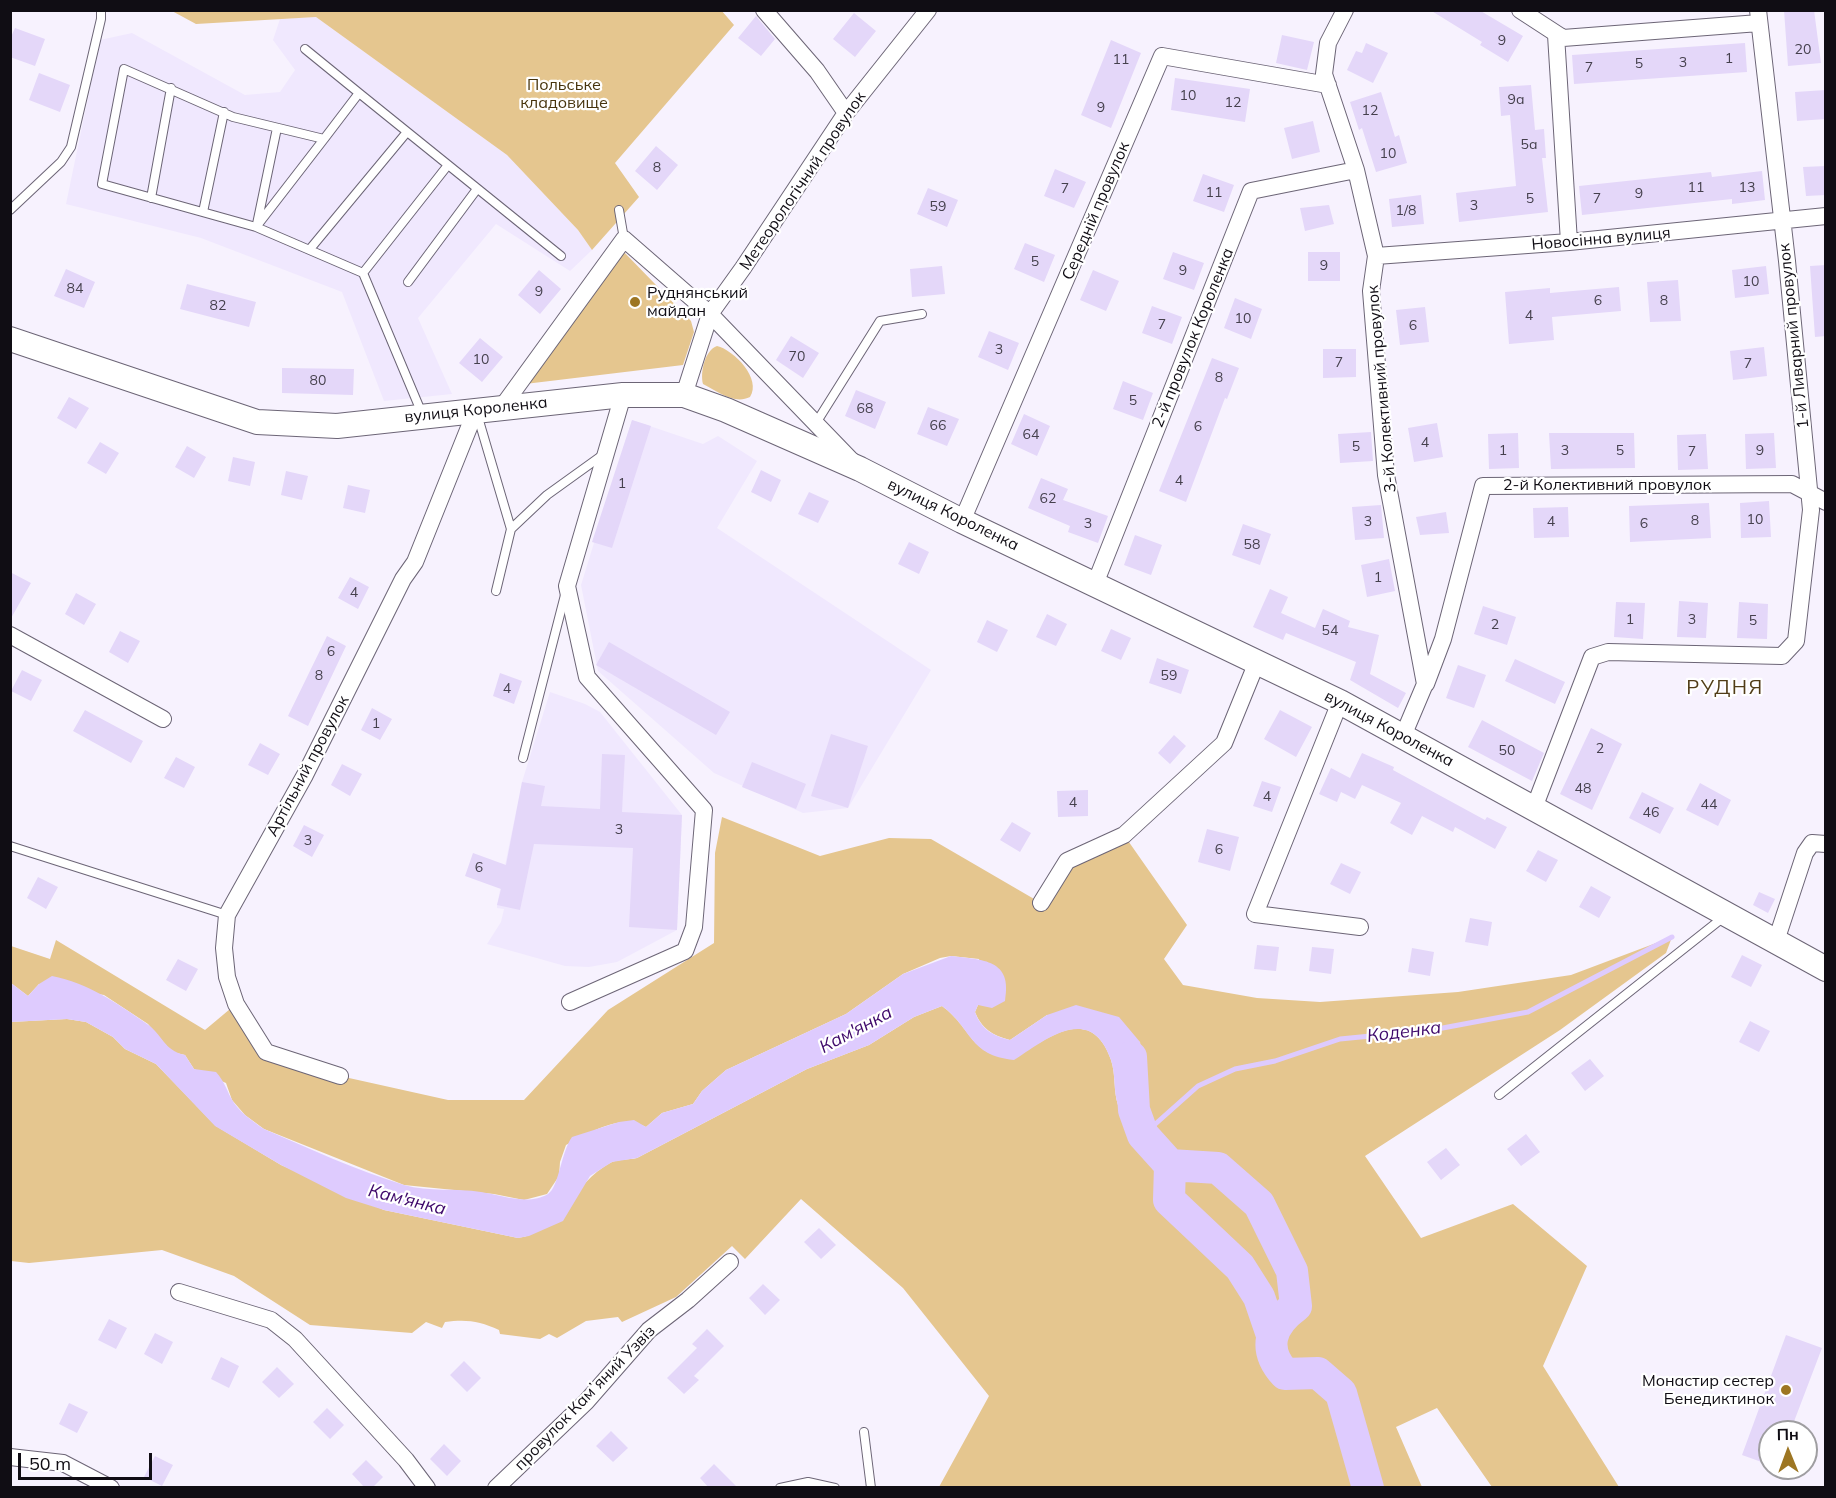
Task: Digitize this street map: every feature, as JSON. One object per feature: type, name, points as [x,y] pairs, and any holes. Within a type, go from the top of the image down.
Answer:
[{"type":"street","points":[[764,10],[817,71],[846,113]]},
{"type":"street","name":"Метеорологічний провулок","points":[[684,395],[710,314],[846,113],[928,10]]},
{"type":"street","name":"3-й Колективний провулок","points":[[1345,10],[1328,43],[1324,74],[1356,170],[1376,256],[1371,291],[1386,475],[1425,684]]},
{"type":"street","points":[[1520,10],[1563,38],[1759,16]]},
{"type":"street","name":"1-й Ливарний провулок","points":[[1534,808],[1592,657],[1608,652],[1782,656],[1796,641],[1811,510],[1783,221],[1759,16]]},
{"type":"street","points":[[1556,35],[1569,242]]},
{"type":"street","name":"Середній провулок","points":[[962,521],[1162,56],[1328,85]]},
{"type":"street","name":"2-й провулок Короленка","points":[[1095,584],[1251,191],[1356,170]]},
{"type":"street","name":"Новосінна вулиця","points":[[1376,256],[1569,242],[1826,216]]},
{"type":"street","points":[[502,407],[624,238],[710,314],[860,469]]},
{"type":"street","name":"вулиця Короленка","points":[[10,339],[113,376],[257,422],[337,426],[623,394],[684,395],[726,410],[860,469],[962,521],[1340,702],[1826,969]]},
{"type":"street","points":[[570,1002],[685,951],[694,927],[704,810],[587,677],[567,586],[623,394]]},
{"type":"street","name":"Артільний провулок","points":[[340,1076],[266,1052],[236,1004],[227,977],[224,948],[227,915],[305,775],[403,579],[415,562],[476,410]]},
{"type":"street","name":"2-й Колективний провулок","points":[[1425,684],[1443,639],[1484,486],[1792,484],[1826,501]]},
{"type":"street","points":[[10,635],[163,719]]},
{"type":"street","points":[[1041,903],[1067,861],[1124,835],[1224,743],[1257,662]]},
{"type":"street","points":[[1403,736],[1425,684]]},
{"type":"street","points":[[1340,702],[1255,914],[1360,927]]},
{"type":"street","points":[[1776,941],[1805,853],[1812,843],[1826,844]]},
{"type":"street","name":"провулок Камʼяний Узвіз","points":[[496,1488],[586,1402],[649,1330],[688,1300],[730,1262]]},
{"type":"street","points":[[178,1292],[272,1320],[337,1382],[427,1488]]},
{"type":"street","points":[[10,1457],[63,1463],[111,1488]]},
{"type":"lane","points":[[10,210],[61,162],[71,147],[101,19],[101,10]]},
{"type":"lane","points":[[305,49],[561,256]]},
{"type":"lane","points":[[324,139],[224,112],[124,69],[102,184],[256,227],[363,273],[423,416]]},
{"type":"lane","points":[[152,198],[171,88]]},
{"type":"lane","points":[[256,227],[358,93]]},
{"type":"lane","points":[[203,212],[224,112]]},
{"type":"lane","points":[[256,227],[277,128]]},
{"type":"lane","points":[[310,249],[407,132]]},
{"type":"lane","points":[[363,273],[448,165]]},
{"type":"lane","points":[[408,282],[477,189]]},
{"type":"lane","points":[[619,210],[624,238]]},
{"type":"lane","points":[[816,423],[880,321],[922,314]]},
{"type":"lane","points":[[476,410],[511,529],[496,591]]},
{"type":"lane","points":[[511,529],[547,495],[605,453]]},
{"type":"lane","points":[[523,758],[567,586]]},
{"type":"lane","points":[[10,846],[227,915]]},
{"type":"lane","points":[[1499,1095],[1726,915]]},
{"type":"lane","points":[[864,1432],[871,1488]]},
{"type":"lane","points":[[780,1488],[808,1482],[835,1488]]},
{"type":"shaded area","points":[[316,17],[507,155],[578,230],[592,250],[570,271],[496,224],[418,318],[452,394],[384,401],[342,292],[201,238],[66,204],[100,40],[132,33],[245,95],[280,92],[295,70],[273,40],[280,19]]},
{"type":"shaded area","points":[[632,420],[703,444],[718,436],[757,461],[717,528],[931,670],[848,808],[803,813],[714,773],[598,671],[581,585]]},
{"type":"shaded area","points":[[550,692],[585,704],[600,712],[682,815],[677,930],[617,962],[589,967],[565,966],[487,944],[501,922],[504,909],[497,908],[497,905],[522,782]]},
{"type":"green space","name":"Польське кладовище","points":[[721,10],[734,25],[615,163],[639,197],[592,250],[578,230],[507,155],[316,17],[196,24],[172,11]]},
{"type":"green space","points":[[621,249],[691,321],[694,332],[683,365],[525,384]]},
{"type":"green space","points":[[717,346],[731,353],[744,366],[752,382],[753,390],[750,397],[732,398],[703,384],[704,362],[709,352]]},
{"type":"green space","points":[[722,817],[820,856],[889,838],[931,839],[1041,903],[1067,861],[1124,835],[1187,925],[1164,959],[1183,985],[1257,998],[1320,1002],[1458,992],[1571,975],[1672,937],[1666,953],[1560,1030],[1365,1156],[1421,1238],[1513,1204],[1587,1266],[1543,1366],[1619,1487],[1492,1487],[1437,1408],[1396,1427],[1422,1487],[939,1487],[989,1396],[903,1288],[801,1199],[745,1259],[732,1246],[676,1297],[622,1322],[618,1317],[586,1321],[557,1338],[549,1334],[540,1339],[500,1334],[499,1330],[492,1327],[466,1321],[445,1322],[442,1328],[426,1322],[412,1333],[310,1325],[234,1276],[162,1250],[29,1263],[11,1261],[10,1022],[67,1019],[86,1022],[113,1037],[125,1049],[156,1064],[216,1126],[281,1165],[384,1210],[518,1238],[532,1234],[545,1226],[556,1217],[597,1171],[610,1163],[637,1158],[807,1069],[869,1045],[914,1017],[942,1006],[980,1047],[999,1057],[1014,1059],[1053,1035],[1067,1030],[1080,1029],[1092,1033],[1102,1042],[1111,1060],[1118,1105],[1146,1093],[1140,1042],[1047,1015],[1010,1040],[988,1031],[975,1012],[978,1005],[985,1005],[979,959],[951,956],[940,958],[903,974],[846,1014],[726,1070],[702,1091],[693,1104],[662,1113],[646,1127],[636,1123],[615,1123],[595,1130],[566,1145],[560,1162],[559,1176],[547,1194],[524,1200],[494,1194],[404,1185],[264,1129],[245,1115],[232,1100],[226,1083],[194,1069],[185,1055],[172,1052],[148,1024],[104,995],[39,984],[28,996],[11,983],[11,946],[50,959],[56,940],[205,1030],[236,1004],[266,1052],[340,1076],[448,1100],[524,1100],[608,1010],[714,943],[715,853]]},
{"type":"water","points":[[951,956],[984,961],[1000,969],[1006,987],[1005,1001],[992,1008],[978,1005],[975,1012],[984,1027],[998,1036],[1010,1040],[1047,1015],[1076,1005],[1119,1017],[1140,1042],[1146,1093],[1118,1105],[1111,1060],[1102,1042],[1092,1033],[1080,1029],[1067,1030],[1053,1035],[1014,1060],[988,1053],[979,1047],[960,1023],[942,1006],[914,1017],[869,1045],[807,1069],[637,1158],[612,1162],[590,1176],[563,1221],[529,1236],[518,1238],[384,1210],[346,1198],[281,1165],[215,1126],[156,1064],[125,1049],[113,1037],[86,1022],[67,1019],[11,1022],[11,983],[28,996],[39,984],[52,976],[65,979],[113,1001],[147,1024],[172,1050],[185,1055],[194,1069],[216,1072],[237,1107],[264,1129],[351,1166],[404,1185],[489,1193],[515,1199],[532,1199],[548,1194],[552,1190],[572,1137],[619,1122],[634,1120],[646,1127],[662,1113],[693,1104],[702,1091],[726,1070],[846,1014],[903,974]]},
{"type":"building","points":[[1430,10],[1479,10],[1523,36],[1508,62],[1480,45],[1482,42]]},
{"type":"building","points":[[1784,10],[1814,10],[1821,63],[1788,66]]},
{"type":"building","points":[[854,13],[876,31],[855,57],[833,39]]},
{"type":"building","points":[[756,16],[775,39],[761,56],[738,38]]},
{"type":"building","points":[[15,28],[45,39],[35,66],[10,57],[10,39]]},
{"type":"building","points":[[1282,35],[1314,42],[1307,70],[1276,63]]},
{"type":"building","points":[[1111,40],[1141,53],[1111,128],[1081,115]]},
{"type":"building","points":[[1366,43],[1388,53],[1373,83],[1347,70],[1356,51],[1362,53]]},
{"type":"building","points":[[1745,43],[1747,72],[1574,84],[1572,55]]},
{"type":"building","points":[[39,73],[70,85],[60,112],[29,100]]},
{"type":"building","points":[[1175,78],[1250,89],[1245,122],[1171,110]]},
{"type":"building","points":[[1531,85],[1535,130],[1544,129],[1546,158],[1542,158],[1548,212],[1459,222],[1456,193],[1516,186],[1510,115],[1501,116],[1499,87]]},
{"type":"building","points":[[1826,90],[1826,119],[1797,121],[1795,92]]},
{"type":"building","points":[[1381,92],[1395,137],[1399,135],[1407,163],[1376,172],[1362,128],[1359,130],[1350,102]]},
{"type":"building","points":[[1313,121],[1320,152],[1292,159],[1284,128]]},
{"type":"building","points":[[656,146],[678,165],[657,190],[635,171]]},
{"type":"building","points":[[1826,166],[1826,195],[1806,196],[1803,167]]},
{"type":"building","points":[[1055,169],[1086,182],[1074,208],[1044,196]]},
{"type":"building","points":[[1762,171],[1765,200],[1732,204],[1732,199],[1582,215],[1579,186],[1711,172],[1712,177]]},
{"type":"building","points":[[1203,174],[1234,185],[1224,212],[1193,201]]},
{"type":"building","points":[[928,188],[958,200],[947,227],[917,214]]},
{"type":"building","points":[[1421,195],[1424,224],[1392,227],[1389,199]]},
{"type":"building","points":[[1329,205],[1334,224],[1305,231],[1300,208]]},
{"type":"building","points":[[1025,243],[1055,255],[1044,282],[1014,269]]},
{"type":"building","points":[[1173,252],[1204,263],[1194,290],[1163,279]]},
{"type":"building","points":[[1308,252],[1340,252],[1340,281],[1308,281]]},
{"type":"building","points":[[1826,265],[1826,336],[1815,337],[1810,266]]},
{"type":"building","points":[[942,266],[945,294],[912,297],[910,269]]},
{"type":"building","points":[[1766,266],[1769,294],[1735,298],[1732,270]]},
{"type":"building","points":[[66,269],[95,282],[84,308],[54,296]]},
{"type":"building","points":[[539,270],[561,289],[540,314],[518,295]]},
{"type":"building","points":[[1093,270],[1119,281],[1106,311],[1080,300]]},
{"type":"building","points":[[1678,280],[1681,321],[1650,322],[1647,282]]},
{"type":"building","points":[[187,284],[256,302],[249,327],[180,309]]},
{"type":"building","points":[[1619,287],[1621,311],[1552,317],[1554,340],[1509,344],[1505,292],[1550,288],[1550,293]]},
{"type":"building","points":[[1235,298],[1262,309],[1251,339],[1224,328]]},
{"type":"building","points":[[1152,306],[1182,317],[1172,344],[1142,333]]},
{"type":"building","points":[[1425,307],[1429,342],[1400,345],[1396,310]]},
{"type":"building","points":[[989,331],[1019,343],[1008,370],[978,357]]},
{"type":"building","points":[[791,336],[819,353],[803,378],[776,360]]},
{"type":"building","points":[[480,338],[503,357],[482,382],[459,363]]},
{"type":"building","points":[[1764,347],[1767,376],[1733,380],[1730,351]]},
{"type":"building","points":[[1323,349],[1356,349],[1356,377],[1323,378]]},
{"type":"building","points":[[1212,358],[1239,368],[1227,399],[1225,398],[1186,502],[1159,491]]},
{"type":"building","points":[[282,368],[354,369],[353,395],[282,393]]},
{"type":"building","points":[[1123,381],[1153,393],[1143,420],[1113,409]]},
{"type":"building","points":[[856,390],[886,402],[875,429],[845,416]]},
{"type":"building","points":[[69,397],[89,408],[76,429],[57,418]]},
{"type":"building","points":[[928,407],[959,419],[947,446],[917,434]]},
{"type":"building","points":[[1024,414],[1050,426],[1037,456],[1011,444]]},
{"type":"building","points":[[632,420],[651,426],[612,548],[592,542]]},
{"type":"building","points":[[1437,423],[1443,457],[1414,462],[1408,428]]},
{"type":"building","points":[[1371,432],[1373,461],[1340,463],[1338,434]]},
{"type":"building","points":[[1518,433],[1519,468],[1489,469],[1488,434]]},
{"type":"building","points":[[1549,433],[1634,433],[1635,468],[1551,469]]},
{"type":"building","points":[[1774,433],[1776,468],[1746,469],[1745,434]]},
{"type":"building","points":[[1706,434],[1708,469],[1678,470],[1677,435]]},
{"type":"building","points":[[100,442],[119,453],[106,474],[87,463]]},
{"type":"building","points":[[187,446],[206,457],[194,478],[175,467]]},
{"type":"building","points":[[233,457],[255,462],[250,486],[228,481]]},
{"type":"building","points":[[761,470],[781,480],[771,502],[751,492]]},
{"type":"building","points":[[286,471],[308,476],[302,500],[281,495]]},
{"type":"building","points":[[1041,478],[1068,489],[1063,500],[1108,516],[1098,543],[1068,532],[1070,526],[1028,508]]},
{"type":"building","points":[[348,485],[370,490],[365,513],[343,508]]},
{"type":"building","points":[[809,492],[829,501],[818,523],[798,514]]},
{"type":"building","points":[[1769,501],[1771,537],[1741,538],[1740,503]]},
{"type":"building","points":[[1709,503],[1711,538],[1630,542],[1629,506]]},
{"type":"building","points":[[1381,505],[1384,538],[1355,540],[1352,507]]},
{"type":"building","points":[[1568,507],[1569,537],[1534,538],[1533,508]]},
{"type":"building","points":[[1446,512],[1449,533],[1420,535],[1416,517]]},
{"type":"building","points":[[1243,524],[1271,534],[1260,565],[1232,555]]},
{"type":"building","points":[[1135,535],[1162,545],[1151,575],[1124,565]]},
{"type":"building","points":[[909,542],[929,552],[919,574],[898,564]]},
{"type":"building","points":[[1389,559],[1395,591],[1367,597],[1361,565]]},
{"type":"building","points":[[10,572],[31,583],[10,620]]},
{"type":"building","points":[[350,577],[369,587],[358,609],[338,598]]},
{"type":"building","points":[[1270,589],[1288,597],[1281,613],[1315,628],[1323,609],[1350,621],[1348,627],[1379,635],[1370,674],[1406,693],[1398,708],[1350,680],[1356,662],[1286,633],[1283,640],[1253,627]]},
{"type":"building","points":[[76,593],[96,604],[84,625],[65,614]]},
{"type":"building","points":[[1679,601],[1708,603],[1706,638],[1677,637]]},
{"type":"building","points":[[1616,602],[1645,603],[1643,639],[1614,637]]},
{"type":"building","points":[[1739,602],[1768,604],[1767,639],[1737,638]]},
{"type":"building","points":[[1483,606],[1516,617],[1507,645],[1474,634]]},
{"type":"building","points":[[1047,614],[1067,624],[1056,646],[1036,637]]},
{"type":"building","points":[[987,620],[1008,630],[997,652],[977,642]]},
{"type":"building","points":[[1111,629],[1131,638],[1121,660],[1101,651]]},
{"type":"building","points":[[120,631],[140,641],[128,663],[109,652]]},
{"type":"building","points":[[327,636],[346,646],[308,726],[288,716]]},
{"type":"building","points":[[609,642],[730,712],[716,735],[596,665]]},
{"type":"building","points":[[1157,658],[1189,670],[1181,694],[1149,683]]},
{"type":"building","points":[[1515,659],[1565,682],[1555,704],[1505,681]]},
{"type":"building","points":[[1458,665],[1486,675],[1474,708],[1446,698]]},
{"type":"building","points":[[22,670],[42,680],[31,701],[11,691]]},
{"type":"building","points":[[500,673],[522,681],[514,704],[493,696]]},
{"type":"building","points":[[372,708],[392,719],[380,740],[361,730]]},
{"type":"building","points":[[85,710],[143,741],[131,763],[73,731]]},
{"type":"building","points":[[1280,710],[1312,727],[1296,757],[1264,739]]},
{"type":"building","points":[[1482,720],[1544,753],[1532,781],[1468,747]]},
{"type":"building","points":[[1591,728],[1622,744],[1592,810],[1560,794]]},
{"type":"building","points":[[831,734],[868,746],[848,808],[811,796]]},
{"type":"building","points":[[1174,735],[1186,746],[1170,764],[1158,753]]},
{"type":"building","points":[[260,743],[280,754],[268,775],[248,765]]},
{"type":"building","points":[[1362,753],[1394,767],[1393,770],[1485,820],[1487,817],[1507,827],[1495,849],[1455,827],[1453,832],[1422,816],[1412,835],[1390,823],[1401,803],[1362,785],[1355,799],[1341,792],[1337,802],[1319,794],[1331,768],[1350,778]]},
{"type":"building","points":[[602,754],[625,755],[622,812],[682,815],[677,930],[629,927],[633,848],[534,844],[520,910],[497,905],[501,889],[465,876],[473,853],[506,865],[522,782],[545,786],[541,806],[600,809]]},
{"type":"building","points":[[176,757],[195,767],[184,788],[164,778]]},
{"type":"building","points":[[752,762],[806,784],[796,809],[742,787]]},
{"type":"building","points":[[342,764],[362,774],[350,796],[331,785]]},
{"type":"building","points":[[1262,781],[1281,787],[1272,812],[1253,806]]},
{"type":"building","points":[[1700,783],[1731,800],[1718,826],[1686,810]]},
{"type":"building","points":[[1088,790],[1088,816],[1058,817],[1057,791]]},
{"type":"building","points":[[1642,792],[1674,808],[1660,834],[1629,818]]},
{"type":"building","points":[[1012,822],[1031,833],[1020,852],[1000,840]]},
{"type":"building","points":[[304,825],[324,835],[312,857],[293,846]]},
{"type":"building","points":[[1207,829],[1239,837],[1230,871],[1198,862]]},
{"type":"building","points":[[1538,850],[1558,860],[1546,882],[1526,871]]},
{"type":"building","points":[[1341,863],[1361,872],[1350,894],[1330,884]]},
{"type":"building","points":[[38,877],[58,887],[46,909],[27,898]]},
{"type":"building","points":[[1591,886],[1611,897],[1599,918],[1579,907]]},
{"type":"building","points":[[1759,892],[1775,899],[1768,913],[1753,905]]},
{"type":"building","points":[[1470,918],[1492,922],[1488,946],[1465,942]]},
{"type":"building","points":[[1257,945],[1279,947],[1276,971],[1254,969]]},
{"type":"building","points":[[1312,947],[1334,949],[1331,974],[1309,971]]},
{"type":"building","points":[[1412,948],[1434,952],[1430,976],[1408,972]]},
{"type":"building","points":[[1742,955],[1762,965],[1751,987],[1731,977]]},
{"type":"building","points":[[178,959],[198,969],[186,991],[166,980]]},
{"type":"building","points":[[1750,1021],[1770,1031],[1759,1052],[1739,1042]]},
{"type":"building","points":[[1590,1059],[1604,1076],[1585,1091],[1571,1073]]},
{"type":"building","points":[[1526,1134],[1540,1152],[1521,1166],[1507,1149]]},
{"type":"building","points":[[1446,1148],[1460,1165],[1441,1180],[1427,1162]]},
{"type":"building","points":[[819,1228],[836,1245],[821,1259],[804,1242]]},
{"type":"building","points":[[763,1284],[780,1300],[765,1315],[749,1298]]},
{"type":"building","points":[[109,1319],[127,1328],[116,1349],[98,1340]]},
{"type":"building","points":[[707,1329],[724,1346],[694,1376],[699,1380],[684,1394],[667,1378],[697,1348],[692,1344]]},
{"type":"building","points":[[155,1333],[173,1342],[162,1364],[144,1354]]},
{"type":"building","name":"Монастир сестер Бенедиктинок","points":[[1786,1335],[1822,1348],[1795,1420],[1758,1420],[1758,1461],[1742,1455]]},
{"type":"building","points":[[221,1357],[239,1366],[229,1388],[211,1379]]},
{"type":"building","points":[[464,1361],[481,1378],[467,1392],[450,1375]]},
{"type":"building","points":[[277,1367],[294,1384],[279,1398],[262,1382]]},
{"type":"building","points":[[69,1403],[88,1412],[77,1433],[59,1424]]},
{"type":"building","points":[[327,1408],[344,1425],[330,1439],[313,1422]]},
{"type":"building","points":[[611,1431],[628,1448],[613,1462],[596,1446]]},
{"type":"building","points":[[444,1444],[461,1461],[447,1476],[430,1459]]},
{"type":"building","points":[[155,1456],[173,1465],[162,1486],[144,1477]]},
{"type":"building","points":[[366,1460],[383,1477],[372,1488],[365,1488],[352,1474]]},
{"type":"building","points":[[714,1464],[738,1488],[709,1488],[700,1478]]},
{"type":"waterway","name":"Коденка","points":[[1143,1135],[1198,1086],[1235,1069],[1275,1061],[1340,1039],[1432,1030],[1528,1012],[1672,937]]},
{"type":"waterway","name":"Кам'янка","points":[[1131,1057],[1134,1110],[1143,1135],[1170,1165],[1218,1168],[1259,1204],[1292,1271],[1296,1306],[1287,1313],[1275,1329],[1272,1338],[1273,1356],[1285,1374],[1318,1373],[1341,1393],[1368,1488]]},
{"type":"waterway","points":[[1170,1165],[1169,1200],[1240,1267],[1259,1297],[1272,1335]]},
{"type":"place","name":"Руднянський майдан","points":[[635,302]]},
{"type":"place","name":"Монастир сестер Бенедиктинок","points":[[1786,1390]]},
{"type":"district","name":"РУДНЯ","points":[[1725,688]]}]
